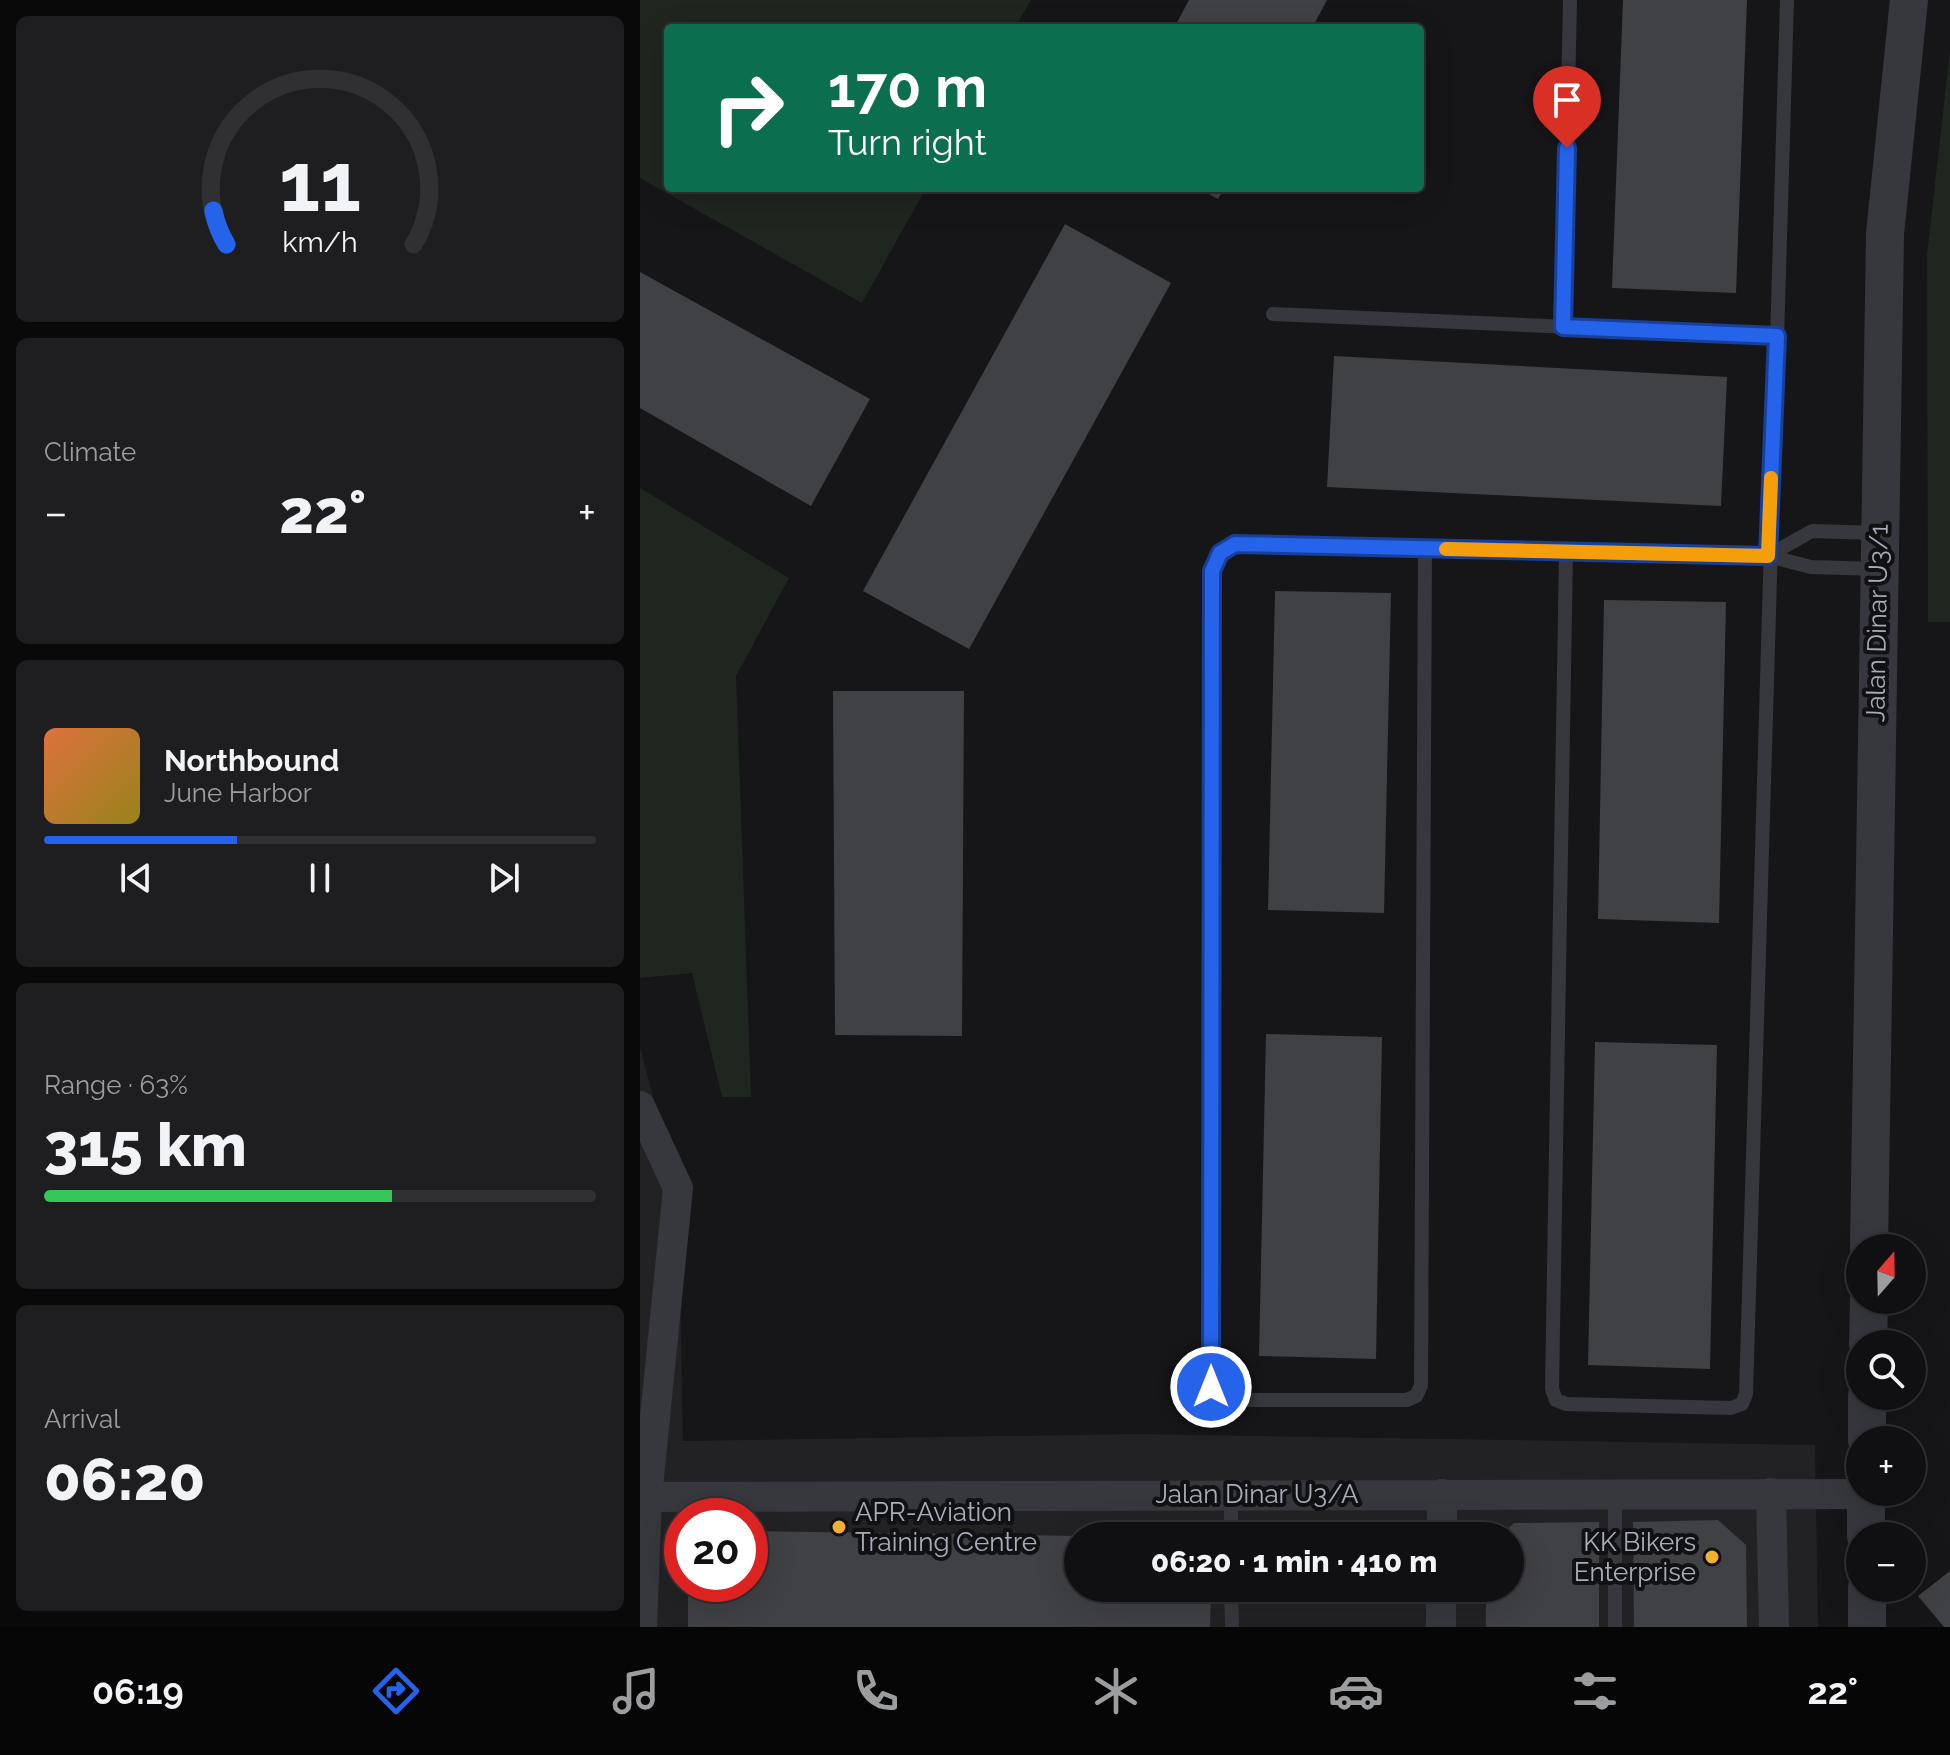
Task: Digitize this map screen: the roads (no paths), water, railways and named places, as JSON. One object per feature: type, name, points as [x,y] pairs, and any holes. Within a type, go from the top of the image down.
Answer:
[{"type":"street","name":"Jalan Dinar U3/1","points":[[1869,1234],[1885,234],[1909,0]]},
{"type":"street","points":[[640,1106],[678,1188],[647,1497],[642,1627]]},
{"type":"street","points":[[1771,1493],[1774,1627]]},
{"type":"street","name":"Jalan Dinar U3/A","points":[[647,1497],[1846,1493]]},
{"type":"street","points":[[1442,1494],[1442,1522]]},
{"type":"street","points":[[1441,1602],[1441,1627]]},
{"type":"street","points":[[1867,1602],[1867,1627]]},
{"type":"lane","points":[[1563,327],[1570,0]]},
{"type":"lane","points":[[1566,552],[1552,1389],[1556,1400],[1566,1404],[1731,1408],[1742,1404],[1746,1394],[1768,556],[1787,0]]},
{"type":"lane","points":[[1273,314],[1777,336]]},
{"type":"lane","points":[[1768,556],[1812,531],[1878,551]]},
{"type":"lane","points":[[1425,548],[1421,1386],[1416,1396],[1407,1400],[1228,1400],[1217,1397],[1211,1387],[1212,571],[1220,553],[1235,544],[1425,548],[1566,552],[1768,556],[1811,567],[1878,551]]},
{"type":"lane","points":[[1615,1493],[1615,1627]]},
{"type":"lane","points":[[1231,1494],[1231,1522]]},
{"type":"lane","points":[[1231,1602],[1232,1627]]},
{"type":"place","name":"APR-Aviation Training Centre","points":[[839,1527]]},
{"type":"place","name":"KK Bikers Enterprise","points":[[1712,1557]]}]
